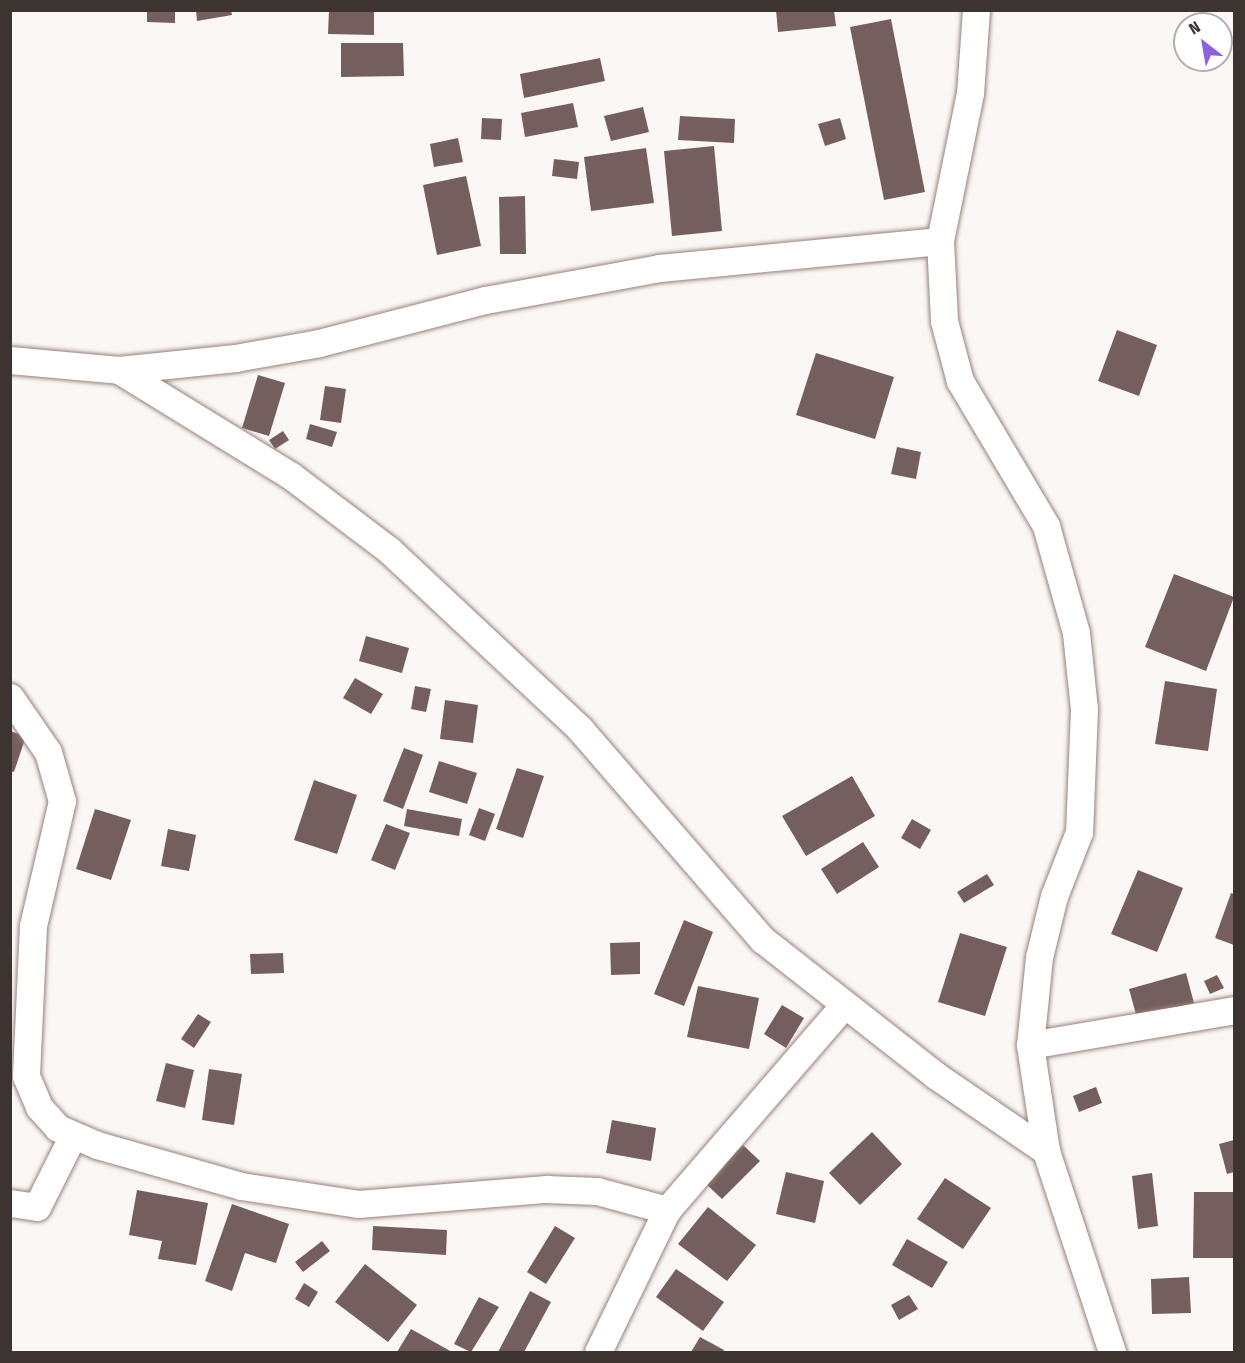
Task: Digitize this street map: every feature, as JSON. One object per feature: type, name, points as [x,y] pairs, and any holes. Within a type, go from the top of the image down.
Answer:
[{"type":"street","points":[[976,10],[970,93],[940,241],[944,321],[960,381],[1046,526],[1076,633],[1084,709],[1079,832],[1054,896],[1039,957],[1030,1046],[1046,1150],[1112,1353]]},
{"type":"street","points":[[10,360],[119,370],[319,343],[484,300],[660,268],[940,241]]},
{"type":"street","points":[[119,370],[291,476],[389,550],[580,729],[763,940],[844,1005],[1046,1150]]},
{"type":"street","points":[[10,698],[48,752],[63,801],[33,926],[26,1077],[39,1107],[58,1128],[73,1135],[241,1186],[358,1204],[546,1189],[597,1191],[667,1210]]},
{"type":"street","points":[[598,1353],[667,1210],[844,1005]]},
{"type":"street","points":[[1030,1046],[1234,1010]]},
{"type":"street","points":[[10,1203],[37,1207],[73,1135]]},
{"type":"building","points":[[147,10],[175,10],[175,23],[147,22]]},
{"type":"building","points":[[196,10],[231,10],[232,15],[197,21]]},
{"type":"building","points":[[329,10],[374,10],[374,35],[328,34]]},
{"type":"building","points":[[776,10],[834,10],[836,26],[778,32]]},
{"type":"building","points":[[891,19],[925,192],[884,200],[850,27]]},
{"type":"building","points":[[341,43],[403,43],[404,76],[341,77]]},
{"type":"building","points":[[600,58],[605,81],[524,98],[520,74]]},
{"type":"building","points":[[573,103],[578,127],[525,137],[521,113]]},
{"type":"building","points":[[643,107],[649,132],[611,141],[604,116]]},
{"type":"building","points":[[680,116],[735,119],[734,143],[678,140]]},
{"type":"building","points":[[482,118],[502,119],[501,140],[481,139]]},
{"type":"building","points":[[840,118],[846,139],[825,146],[818,124]]},
{"type":"building","points":[[458,138],[463,162],[434,167],[430,144]]},
{"type":"building","points":[[714,146],[722,231],[672,236],[664,151]]},
{"type":"building","points":[[646,148],[654,203],[591,211],[584,157]]},
{"type":"building","points":[[554,159],[579,162],[577,179],[552,176]]},
{"type":"building","points":[[466,176],[481,246],[437,255],[423,185]]},
{"type":"building","points":[[525,196],[526,254],[500,254],[499,197]]},
{"type":"building","points":[[1117,330],[1157,345],[1139,396],[1098,381]]},
{"type":"building","points":[[816,353],[894,377],[875,439],[796,415]]},
{"type":"building","points":[[258,375],[285,383],[269,436],[242,428]]},
{"type":"building","points":[[325,386],[346,389],[341,423],[320,420]]},
{"type":"building","points":[[310,424],[337,432],[332,447],[306,439]]},
{"type":"building","points":[[283,431],[289,440],[275,449],[269,440]]},
{"type":"building","points":[[897,447],[921,452],[916,479],[891,474]]},
{"type":"building","points":[[1174,574],[1234,597],[1206,671],[1145,647]]},
{"type":"building","points":[[366,636],[409,648],[402,673],[359,661]]},
{"type":"building","points":[[355,678],[383,694],[371,714],[343,698]]},
{"type":"building","points":[[1165,681],[1217,689],[1208,751],[1155,744]]},
{"type":"building","points":[[415,686],[431,689],[426,712],[411,709]]},
{"type":"building","points":[[445,700],[478,705],[473,743],[440,739]]},
{"type":"building","points":[[10,731],[26,736],[14,772],[10,771]]},
{"type":"building","points":[[404,748],[423,755],[403,809],[383,801]]},
{"type":"building","points":[[439,761],[477,773],[467,804],[429,792]]},
{"type":"building","points":[[517,768],[544,776],[523,838],[496,829]]},
{"type":"building","points":[[852,776],[875,816],[806,856],[782,816]]},
{"type":"building","points":[[314,780],[357,795],[337,854],[294,840]]},
{"type":"building","points":[[479,808],[495,814],[485,841],[469,835]]},
{"type":"building","points":[[95,809],[131,820],[111,880],[76,869]]},
{"type":"building","points":[[407,809],[462,819],[459,836],[404,826]]},
{"type":"building","points":[[912,819],[931,830],[920,849],[901,838]]},
{"type":"building","points":[[386,824],[410,833],[395,870],[371,860]]},
{"type":"building","points":[[168,829],[196,835],[189,871],[161,866]]},
{"type":"building","points":[[863,842],[879,867],[837,894],[821,869]]},
{"type":"building","points":[[1138,870],[1183,888],[1157,952],[1111,934]]},
{"type":"building","points":[[987,874],[994,885],[964,903],[957,892]]},
{"type":"building","points":[[1231,893],[1234,894],[1234,945],[1215,938]]},
{"type":"building","points":[[684,920],[713,932],[684,1006],[654,994]]},
{"type":"building","points":[[960,933],[1007,947],[985,1016],[938,1002]]},
{"type":"building","points":[[640,942],[640,974],[611,975],[610,943]]},
{"type":"building","points":[[283,953],[284,973],[251,974],[250,954]]},
{"type":"building","points":[[1186,973],[1194,1003],[1137,1018],[1129,989]]},
{"type":"building","points":[[1217,975],[1224,988],[1210,994],[1204,981]]},
{"type":"building","points":[[698,986],[759,998],[749,1049],[687,1037]]},
{"type":"building","points":[[782,1005],[804,1018],[786,1048],[764,1034]]},
{"type":"building","points":[[198,1014],[211,1022],[194,1048],[181,1039]]},
{"type":"building","points":[[166,1063],[194,1070],[185,1108],[156,1101]]},
{"type":"building","points":[[209,1069],[242,1074],[234,1125],[202,1120]]},
{"type":"building","points":[[1096,1087],[1102,1103],[1079,1112],[1073,1096]]},
{"type":"building","points":[[612,1120],[656,1128],[651,1161],[606,1153]]},
{"type":"building","points":[[872,1132],[902,1164],[860,1205],[829,1173]]},
{"type":"building","points":[[1234,1140],[1234,1172],[1227,1174],[1219,1144]]},
{"type":"building","points":[[743,1145],[760,1161],[722,1199],[705,1183]]},
{"type":"building","points":[[786,1172],[824,1181],[815,1223],[776,1214]]},
{"type":"building","points":[[1152,1173],[1158,1226],[1138,1229],[1132,1176]]},
{"type":"building","points":[[945,1178],[991,1208],[963,1249],[917,1219]]},
{"type":"building","points":[[137,1190],[208,1203],[196,1265],[158,1259],[162,1241],[129,1235]]},
{"type":"building","points":[[1194,1192],[1234,1192],[1234,1258],[1193,1258]]},
{"type":"building","points":[[232,1204],[289,1224],[276,1263],[245,1253],[232,1291],[205,1281]]},
{"type":"building","points":[[708,1207],[756,1245],[727,1281],[678,1244]]},
{"type":"building","points":[[373,1226],[447,1230],[446,1255],[372,1250]]},
{"type":"building","points":[[555,1226],[575,1238],[546,1284],[527,1272]]},
{"type":"building","points":[[907,1239],[948,1262],[932,1288],[892,1265]]},
{"type":"building","points":[[322,1241],[330,1251],[303,1272],[295,1262]]},
{"type":"building","points":[[365,1264],[417,1305],[388,1342],[335,1302]]},
{"type":"building","points":[[676,1269],[724,1302],[703,1331],[656,1297]]},
{"type":"building","points":[[1189,1277],[1191,1313],[1152,1314],[1151,1279]]},
{"type":"building","points":[[304,1283],[318,1292],[309,1307],[295,1299]]},
{"type":"building","points":[[530,1291],[551,1302],[524,1352],[498,1352]]},
{"type":"building","points":[[909,1295],[918,1309],[899,1320],[891,1305]]},
{"type":"building","points":[[479,1297],[499,1307],[471,1352],[454,1344]]},
{"type":"building","points":[[411,1329],[452,1352],[397,1352]]},
{"type":"building","points":[[700,1337],[724,1350],[723,1352],[691,1352]]}]
